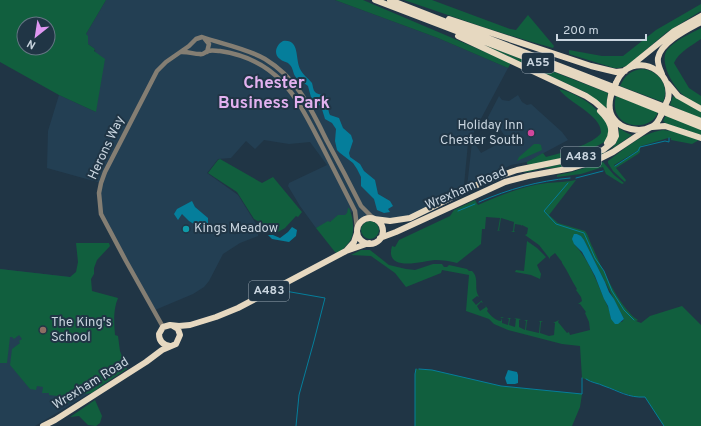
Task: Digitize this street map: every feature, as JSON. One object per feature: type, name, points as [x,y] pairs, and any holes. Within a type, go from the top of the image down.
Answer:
[{"type":"highway","points":[[375,0],[465,39],[586,96],[622,126],[629,129],[663,126],[701,138]]},
{"type":"highway","name":"A55","points":[[375,0],[701,127]]},
{"type":"highway","name":"A55","points":[[390,0],[701,121]]},
{"type":"highway","points":[[395,0],[591,66],[616,72],[636,66],[647,66],[658,71],[678,96],[701,109]]},
{"type":"highway","points":[[613,119],[610,111],[611,95],[616,83],[626,70],[674,31],[701,16]]},
{"type":"highway","points":[[650,128],[656,124],[668,99],[668,90],[658,63],[661,51],[679,34],[701,22]]},
{"type":"highway","points":[[560,85],[596,107],[606,118],[612,128],[611,137],[606,143],[581,157]]},
{"type":"highway","name":"Wrexham Road","points":[[374,219],[390,221],[410,218],[496,177],[517,170],[581,157],[603,150],[613,142],[616,130],[613,119]]},
{"type":"highway","name":"Wrexham Road","points":[[380,238],[505,182],[595,162],[650,128]]},
{"type":"highway","points":[[368,218],[374,219],[381,226],[382,233],[380,238],[373,243],[369,243],[361,240],[357,231],[360,222],[368,218]]},
{"type":"highway","name":"A483","points":[[346,251],[354,242],[357,231]]},
{"type":"highway","name":"A483","points":[[164,327],[190,325],[238,308],[346,251],[369,243]]},
{"type":"highway","name":"A483","points":[[170,346],[178,341],[180,335],[190,325]]},
{"type":"highway","points":[[173,326],[178,329],[180,335]]},
{"type":"highway","points":[[151,358],[160,340],[159,334],[164,327]]},
{"type":"highway","points":[[160,340],[164,344],[170,346]]},
{"type":"highway","name":"Wrexham Road","points":[[42,426],[55,420],[170,346]]},
{"type":"street","points":[[195,53],[192,48],[192,42],[198,37],[252,53],[284,72],[301,92],[361,206],[374,219]]},
{"type":"street","points":[[205,39],[209,46],[207,52]]},
{"type":"street","name":"Herons Way","points":[[164,327],[126,261],[102,214],[99,193],[102,177],[154,77],[162,65],[181,53],[192,42]]},
{"type":"street","points":[[181,53],[201,54],[214,50],[250,60],[278,77],[287,86],[303,110],[347,194],[355,211],[357,231]]},
{"type":"shaded area","name":"Chester Business Park","points":[[106,0],[335,0],[438,38],[508,68],[468,143],[464,185],[410,218],[368,218],[358,225],[355,211],[316,228],[288,186],[289,183],[327,165],[310,142],[289,144],[264,140],[255,149],[246,141],[231,158],[218,159],[207,173],[238,195],[258,227],[258,236],[240,243],[223,254],[209,281],[204,287],[193,294],[155,310],[101,214],[101,183],[47,168],[48,131],[59,95],[96,112],[95,49],[88,44],[86,34]]},
{"type":"shaded area","points":[[518,95],[522,102],[527,105],[531,104],[562,132],[568,140],[527,162],[511,165],[467,187],[472,142],[473,141],[481,153],[507,139],[500,129],[486,121],[499,96],[502,100],[509,101]]},
{"type":"shaded area","name":"The King's School","points":[[0,269],[70,277],[95,390],[35,426],[0,426]]},
{"type":"green space","points":[[0,0],[106,0],[86,34],[88,36],[88,44],[95,49],[94,51],[105,59],[96,112],[59,95],[0,62]]},
{"type":"green space","points":[[335,0],[363,0],[511,63],[508,68],[438,38]]},
{"type":"green space","points":[[404,0],[432,0],[516,30],[528,15],[554,46],[553,48],[515,37]]},
{"type":"green space","points":[[701,4],[701,11],[667,32],[627,66],[614,68],[569,54],[569,50],[602,56],[623,56],[656,30]]},
{"type":"green space","points":[[701,28],[701,39],[682,52],[674,63],[689,88],[701,96],[701,106],[678,90],[668,74],[665,55],[670,46],[674,43]]},
{"type":"green space","points":[[480,43],[608,93],[607,109],[587,93]]},
{"type":"green space","points":[[643,69],[649,70],[662,80],[665,90],[663,102],[620,86],[629,74]]},
{"type":"green space","points":[[559,89],[570,92],[581,98],[600,113],[610,130],[607,140],[570,156],[531,165],[527,164],[527,162],[543,153],[546,157],[584,145],[601,133],[600,126],[596,120],[563,94]]},
{"type":"green space","points":[[616,96],[658,112],[654,119],[648,123],[631,125],[624,122],[618,116],[615,107]]},
{"type":"green space","points":[[673,96],[701,111],[701,119],[670,105]]},
{"type":"green space","points":[[666,115],[701,129],[701,135],[667,124],[663,121]]},
{"type":"green space","points":[[619,128],[632,135],[609,150],[617,141]]},
{"type":"green space","points":[[663,130],[699,140],[692,144],[671,140],[671,138],[668,138],[640,147],[640,152],[638,154],[616,168],[626,180],[625,182],[613,171],[608,161],[640,138]],"holes":[[[640,148],[638,151],[615,166],[614,165]]]},
{"type":"green space","points":[[534,144],[541,145],[542,150],[517,161],[519,157]]},
{"type":"green space","points":[[605,152],[595,158],[575,165],[522,172],[584,159]]},
{"type":"green space","points":[[220,159],[262,183],[273,177],[302,212],[285,228],[278,232],[254,219],[237,192],[208,173]]},
{"type":"green space","points":[[603,162],[614,175],[624,183],[622,184],[606,174],[603,167],[581,174],[557,177],[557,175]]},
{"type":"green space","points":[[576,180],[549,215],[558,223],[585,231],[618,298],[638,320],[636,321],[641,323],[650,316],[682,306],[701,325],[701,426],[664,426],[645,397],[635,397],[582,378],[580,346],[562,344],[508,330],[494,324],[489,319],[466,311],[469,275],[442,270],[441,273],[406,287],[395,273],[371,256],[351,255],[361,250],[370,250],[389,265],[406,269],[415,270],[433,264],[442,264],[444,267],[449,265],[472,271],[476,277],[476,290],[479,297],[477,296],[472,300],[476,305],[481,300],[483,303],[481,302],[477,306],[480,311],[486,307],[485,305],[488,309],[487,311],[495,319],[501,321],[502,318],[502,323],[508,325],[509,319],[507,318],[511,318],[509,325],[515,327],[516,319],[514,318],[521,319],[519,320],[519,327],[525,330],[526,321],[524,320],[528,320],[526,330],[539,333],[539,321],[543,321],[541,322],[540,333],[549,336],[554,335],[555,323],[553,323],[559,320],[558,322],[567,333],[569,332],[570,335],[590,330],[586,312],[580,304],[578,304],[582,301],[581,297],[562,262],[555,253],[550,257],[550,259],[539,245],[525,235],[527,234],[528,228],[515,224],[515,232],[511,232],[513,231],[514,222],[501,218],[499,230],[501,230],[497,231],[500,218],[486,217],[485,229],[482,229],[481,244],[457,263],[435,260],[406,264],[399,263],[394,260],[391,254],[392,246],[395,247],[399,240],[450,216],[454,210],[475,200],[478,205],[503,194],[529,186]],"holes":[[[577,234],[581,236],[624,319],[622,322],[611,319],[610,312],[591,268],[574,244]]]},
{"type":"green space","points":[[348,208],[352,219],[352,236],[350,241],[339,254],[335,252],[316,228],[328,221],[330,222],[338,215],[345,215]]},
{"type":"green space","points":[[366,221],[374,221],[379,226],[377,237],[374,239],[366,239],[361,234],[361,226]]},
{"type":"green space","points":[[527,241],[546,257],[537,265],[541,274],[540,279],[531,275],[515,272],[516,270],[524,271]]},
{"type":"green space","name":"The King's School","points":[[76,243],[109,243],[110,246],[97,260],[94,268],[94,274],[91,279],[92,291],[118,298],[114,321],[115,335],[118,336],[120,351],[127,369],[92,393],[83,394],[63,406],[57,396],[49,395],[49,393],[42,393],[43,387],[37,386],[36,390],[30,389],[10,365],[12,349],[20,343],[19,341],[22,339],[19,335],[14,339],[10,337],[7,363],[0,363],[0,269],[70,277],[76,272],[78,262]]},
{"type":"green space","points":[[416,369],[432,370],[501,386],[582,394],[580,407],[572,426],[415,426]]},
{"type":"green space","points":[[95,400],[102,416],[100,423],[96,426],[88,425],[79,416],[70,417]]},
{"type":"water","points":[[283,41],[288,41],[295,46],[301,71],[312,83],[315,92],[327,97],[330,115],[339,118],[343,128],[351,135],[353,141],[349,153],[350,157],[360,164],[364,171],[375,180],[378,194],[390,201],[393,206],[388,209],[390,212],[384,213],[377,210],[374,199],[361,186],[361,177],[353,163],[337,150],[335,141],[336,129],[332,123],[325,119],[321,106],[312,101],[308,86],[296,78],[289,64],[278,57],[276,50]]},
{"type":"water","points":[[192,201],[195,207],[208,218],[206,228],[202,229],[189,221],[182,214],[178,220],[174,214],[177,209]]},
{"type":"water","points":[[292,227],[297,230],[296,236],[289,242],[272,239],[268,235],[273,235],[280,238]]},
{"type":"water","points":[[574,234],[581,236],[584,240],[624,319],[618,324],[615,324],[611,319],[608,306],[595,276],[582,252],[574,244],[572,239]]},
{"type":"water","points":[[508,370],[517,372],[518,383],[507,384],[505,378]]},
{"type":"waterway","points":[[615,166],[638,151],[640,147],[665,141],[669,142],[669,138]]},
{"type":"waterway","points":[[576,178],[603,171]]},
{"type":"waterway","points":[[479,202],[524,186],[570,178]]},
{"type":"waterway","points":[[568,183],[544,211],[556,224],[584,233],[595,258],[604,271],[612,291],[624,310],[634,320]]},
{"type":"waterway","points":[[458,211],[475,204]]},
{"type":"waterway","points":[[285,291],[325,298],[299,395],[296,426]]},
{"type":"waterway","points":[[415,426],[416,369]]},
{"type":"waterway","points":[[419,369],[432,370],[501,386],[582,394],[582,378]]},
{"type":"waterway","points":[[586,379],[629,395],[645,397],[664,426]]},
{"type":"place","name":"Holiday Inn Chester South","points":[[531,133]]},
{"type":"place","name":"Kings Meadow","points":[[186,229]]},
{"type":"place","name":"The King's School","points":[[43,330]]},
{"type":"district","name":"Chester Business Park","points":[[274,94]]}]
